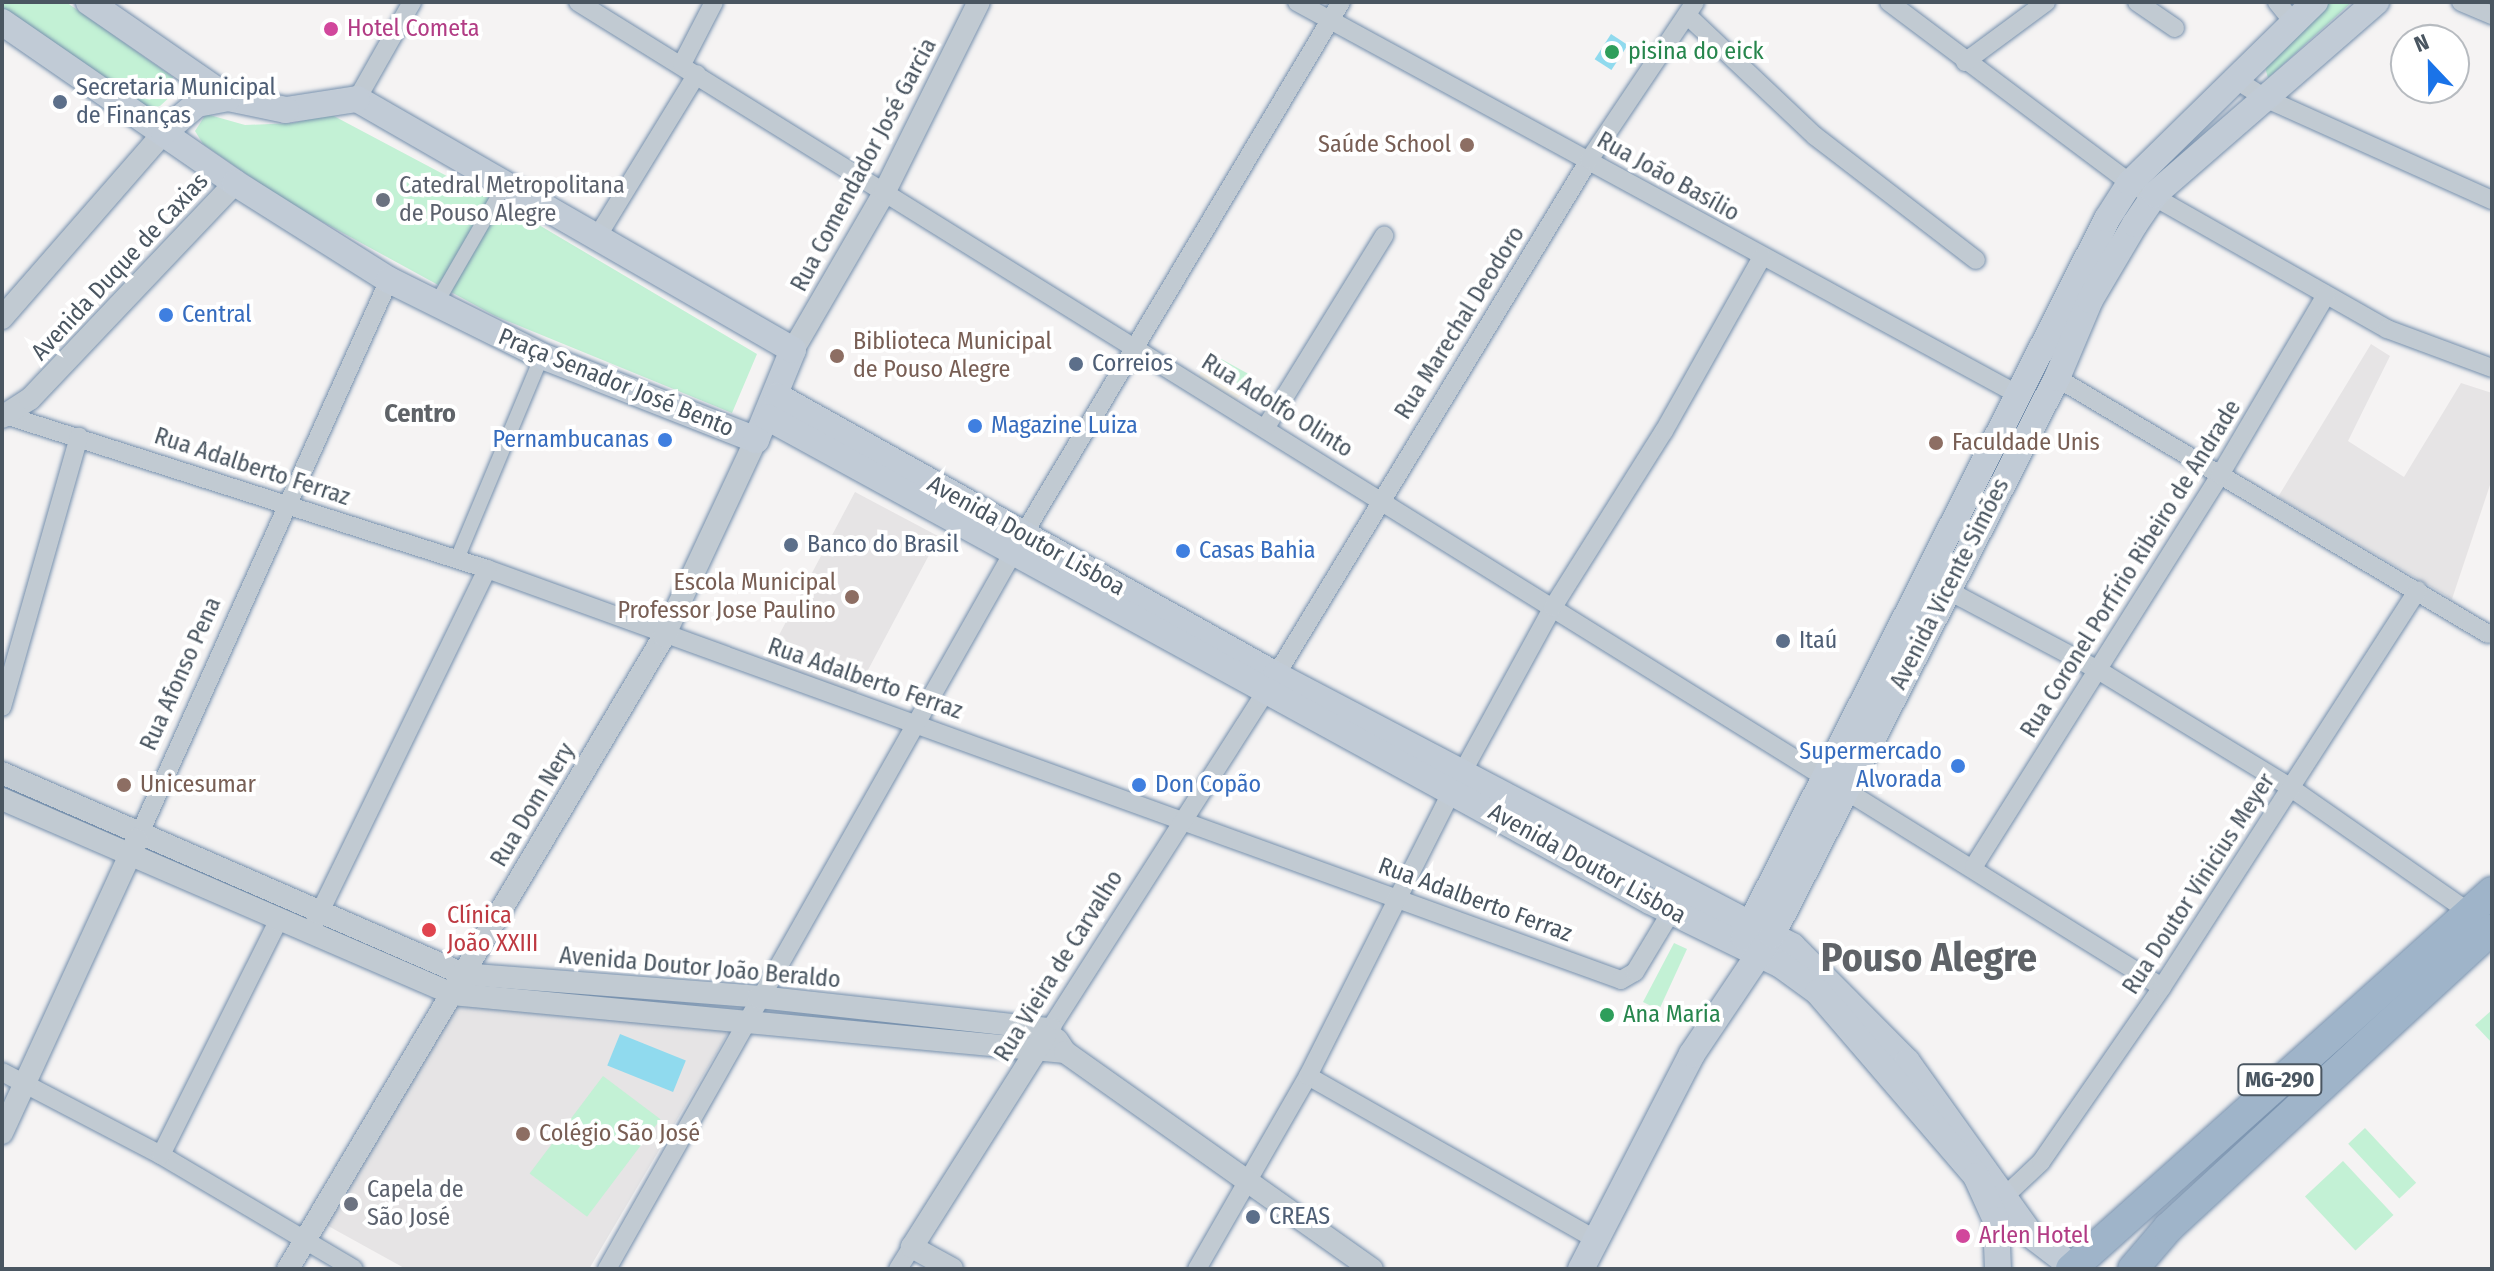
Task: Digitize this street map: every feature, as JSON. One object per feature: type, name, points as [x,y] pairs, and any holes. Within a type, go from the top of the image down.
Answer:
[{"type":"highway","name":"MG-290","points":[[2072,1268],[2335,1032],[2485,911]]},
{"type":"highway","name":"MG-290","points":[[2133,1269],[2168,1228],[2342,1067],[2485,911]]},
{"type":"highway","points":[[2335,1032],[2346,1047],[2342,1067]]},
{"type":"main road","points":[[89,2],[184,72],[228,98],[267,110],[357,99],[793,350],[767,418]]},
{"type":"main road","name":"Avenida Vicente Simões","points":[[1581,1269],[1692,1054],[1729,994],[1835,783],[2017,394],[2130,183],[2238,81],[2315,2]]},
{"type":"main road","name":"Avenida Vicente Simões","points":[[1835,783],[1947,590],[2057,378],[2090,300],[2155,194],[2376,2]]},
{"type":"main road","name":"Praça Senador José Bento","points":[[2,22],[235,183],[389,280],[542,356],[767,418]]},
{"type":"main road","points":[[155,127],[180,92],[184,72]]},
{"type":"main road","points":[[155,127],[197,104],[228,98]]},
{"type":"main road","name":"Avenida Doutor Lisboa","points":[[767,418],[1018,545],[1678,901],[1825,974],[1907,1062],[1997,1197],[2030,1234],[2072,1268]]},
{"type":"main road","points":[[1997,1197],[1998,1269]]},
{"type":"street","points":[[357,99],[412,2]]},
{"type":"street","name":"Rua Adolfo Olinto","points":[[578,2],[1835,783],[1974,866],[2162,987]]},
{"type":"street","points":[[597,237],[689,69],[714,2]]},
{"type":"street","name":"Rua Comendador José Garcia","points":[[793,350],[885,191],[979,2]]},
{"type":"street","name":"Rua João Basílio","points":[[1297,2],[2017,394]]},
{"type":"street","points":[[607,1269],[744,1021],[1018,545],[1341,2]]},
{"type":"street","points":[[1889,2],[2130,183],[2155,194],[2387,329],[2492,368]]},
{"type":"street","points":[[1965,62],[2046,2]]},
{"type":"street","points":[[2137,2],[2175,28]]},
{"type":"street","points":[[2277,2],[2294,23]]},
{"type":"street","points":[[2461,2],[2492,15]]},
{"type":"street","points":[[1691,8],[1815,136],[1976,260]]},
{"type":"street","name":"Rua Marechal Deodoro","points":[[1271,683],[1379,498],[1589,160],[1691,8]]},
{"type":"street","points":[[2238,81],[2267,99],[2492,200]]},
{"type":"street","points":[[2,318],[155,127]]},
{"type":"street","name":"Avenida Duque de Caxias","points":[[3,416],[30,399],[235,183]]},
{"type":"street","points":[[436,304],[504,186]]},
{"type":"street","points":[[1266,427],[1384,236]]},
{"type":"street","points":[[1197,1269],[1308,1076],[1396,895],[1553,607],[1664,431],[1762,257]]},
{"type":"street","name":"Rua Afonso Pena","points":[[2,1133],[140,833],[286,501],[389,280]]},
{"type":"street","name":"Rua Coronel Porfírio Ribeiro de Andrade","points":[[1974,866],[2220,475],[2326,295]]},
{"type":"street","points":[[457,559],[542,356]]},
{"type":"street","points":[[2057,378],[2488,634]]},
{"type":"street","name":"Rua Adalberto Ferraz","points":[[3,416],[286,501],[487,569],[664,636],[918,722],[1181,817],[1621,980],[1635,972],[1678,901]]},
{"type":"street","name":"Rua Dom Nery","points":[[288,1269],[664,636],[767,418]]},
{"type":"street","points":[[2,707],[79,437]]},
{"type":"street","points":[[310,933],[487,569]]},
{"type":"street","points":[[1947,590],[2098,670],[2485,911]]},
{"type":"street","name":"Rua Doutor Vinicius Meyer","points":[[1997,1197],[2041,1162],[2162,987],[2418,590]]},
{"type":"street","name":"Rua Vieira de Carvalho","points":[[898,1269],[1181,817],[1271,683]]},
{"type":"street","name":"Avenida Doutor João Beraldo","points":[[2,773],[322,909],[463,974],[759,997],[908,1013],[1044,1039]]},
{"type":"street","name":"Avenida Doutor João Beraldo","points":[[2,799],[452,994],[905,1036],[1044,1039]]},
{"type":"street","points":[[161,1155],[279,919]]},
{"type":"street","points":[[905,1036],[908,1013]]},
{"type":"street","points":[[1044,1039],[1248,1179],[1372,1269]]},
{"type":"street","points":[[2,1072],[161,1155],[354,1269]]},
{"type":"street","points":[[1308,1076],[1598,1241]]},
{"type":"street","points":[[912,1247],[952,1269]]},
{"type":"shaded area","points":[[2371,344],[2390,356],[2348,441],[2404,477],[2461,383],[2492,393],[2492,479],[2452,599],[2278,497]]},
{"type":"shaded area","name":"Escola Municipal Professor Jose Paulino","points":[[855,492],[939,537],[850,703],[766,659]]},
{"type":"shaded area","name":"Colégio São José","points":[[461,1000],[723,1025],[727,1035],[589,1269],[406,1269],[321,1222]]},
{"type":"green space","points":[[2,2],[66,2],[173,77],[173,94],[160,106],[142,110],[2,8]]},
{"type":"green space","points":[[2328,2],[2352,2],[2268,78],[2265,67]]},
{"type":"green space","points":[[206,114],[245,125],[293,123],[330,114],[539,225],[757,354],[732,413],[495,316],[288,203],[203,144],[195,131]]},
{"type":"green space","points":[[1214,355],[1254,377],[1245,388],[1206,364]]},
{"type":"green space","points":[[1674,943],[1687,949],[1659,1010],[1643,1002]]},
{"type":"green space","points":[[2492,1010],[2492,1043],[2475,1025]]},
{"type":"green space","points":[[603,1076],[661,1119],[587,1217],[530,1173]]},
{"type":"green space","points":[[2365,1128],[2416,1183],[2399,1199],[2348,1144]]},
{"type":"green space","points":[[2343,1161],[2393,1215],[2355,1251],[2305,1196]]},
{"type":"sand","points":[[1204,367],[1243,392],[1235,404],[1196,379]]},
{"type":"water","name":"pisina do eick","points":[[1611,34],[1628,45],[1611,70],[1595,59]]},
{"type":"water","points":[[620,1034],[686,1061],[673,1092],[607,1066]]},
{"type":"place","name":"Hotel Cometa","points":[[331,29]]},
{"type":"place","name":"pisina do eick","points":[[1612,52]]},
{"type":"place","name":"Secretaria Municipal de Finanças","points":[[60,102]]},
{"type":"place","name":"Saúde School","points":[[1467,145]]},
{"type":"place","name":"Catedral Metropolitana de Pouso Alegre","points":[[383,200]]},
{"type":"place","name":"Central","points":[[166,315]]},
{"type":"place","name":"Biblioteca Municipal de Pouso Alegre","points":[[837,356]]},
{"type":"place","name":"Correios","points":[[1076,364]]},
{"type":"place","name":"Magazine Luiza","points":[[975,426]]},
{"type":"place","name":"Pernambucanas","points":[[665,440]]},
{"type":"place","name":"Faculdade Unis","points":[[1936,443]]},
{"type":"place","name":"Banco do Brasil","points":[[791,545]]},
{"type":"place","name":"Casas Bahia","points":[[1183,551]]},
{"type":"place","name":"Escola Municipal Professor Jose Paulino","points":[[852,597]]},
{"type":"place","name":"Itaú","points":[[1783,641]]},
{"type":"place","name":"Supermercado Alvorada","points":[[1958,766]]},
{"type":"place","name":"Unicesumar","points":[[124,785]]},
{"type":"place","name":"Don Copão","points":[[1139,785]]},
{"type":"place","name":"Clínica João XXIII","points":[[429,930]]},
{"type":"place","name":"Ana Maria","points":[[1607,1015]]},
{"type":"place","name":"Colégio São José","points":[[523,1134]]},
{"type":"place","name":"Capela de São José","points":[[351,1204]]},
{"type":"place","name":"CREAS","points":[[1253,1217]]},
{"type":"place","name":"Arlen Hotel","points":[[1963,1236]]},
{"type":"district","name":"Centro","points":[[420,414]]},
{"type":"district","name":"Pouso Alegre","points":[[1929,958]]}]
